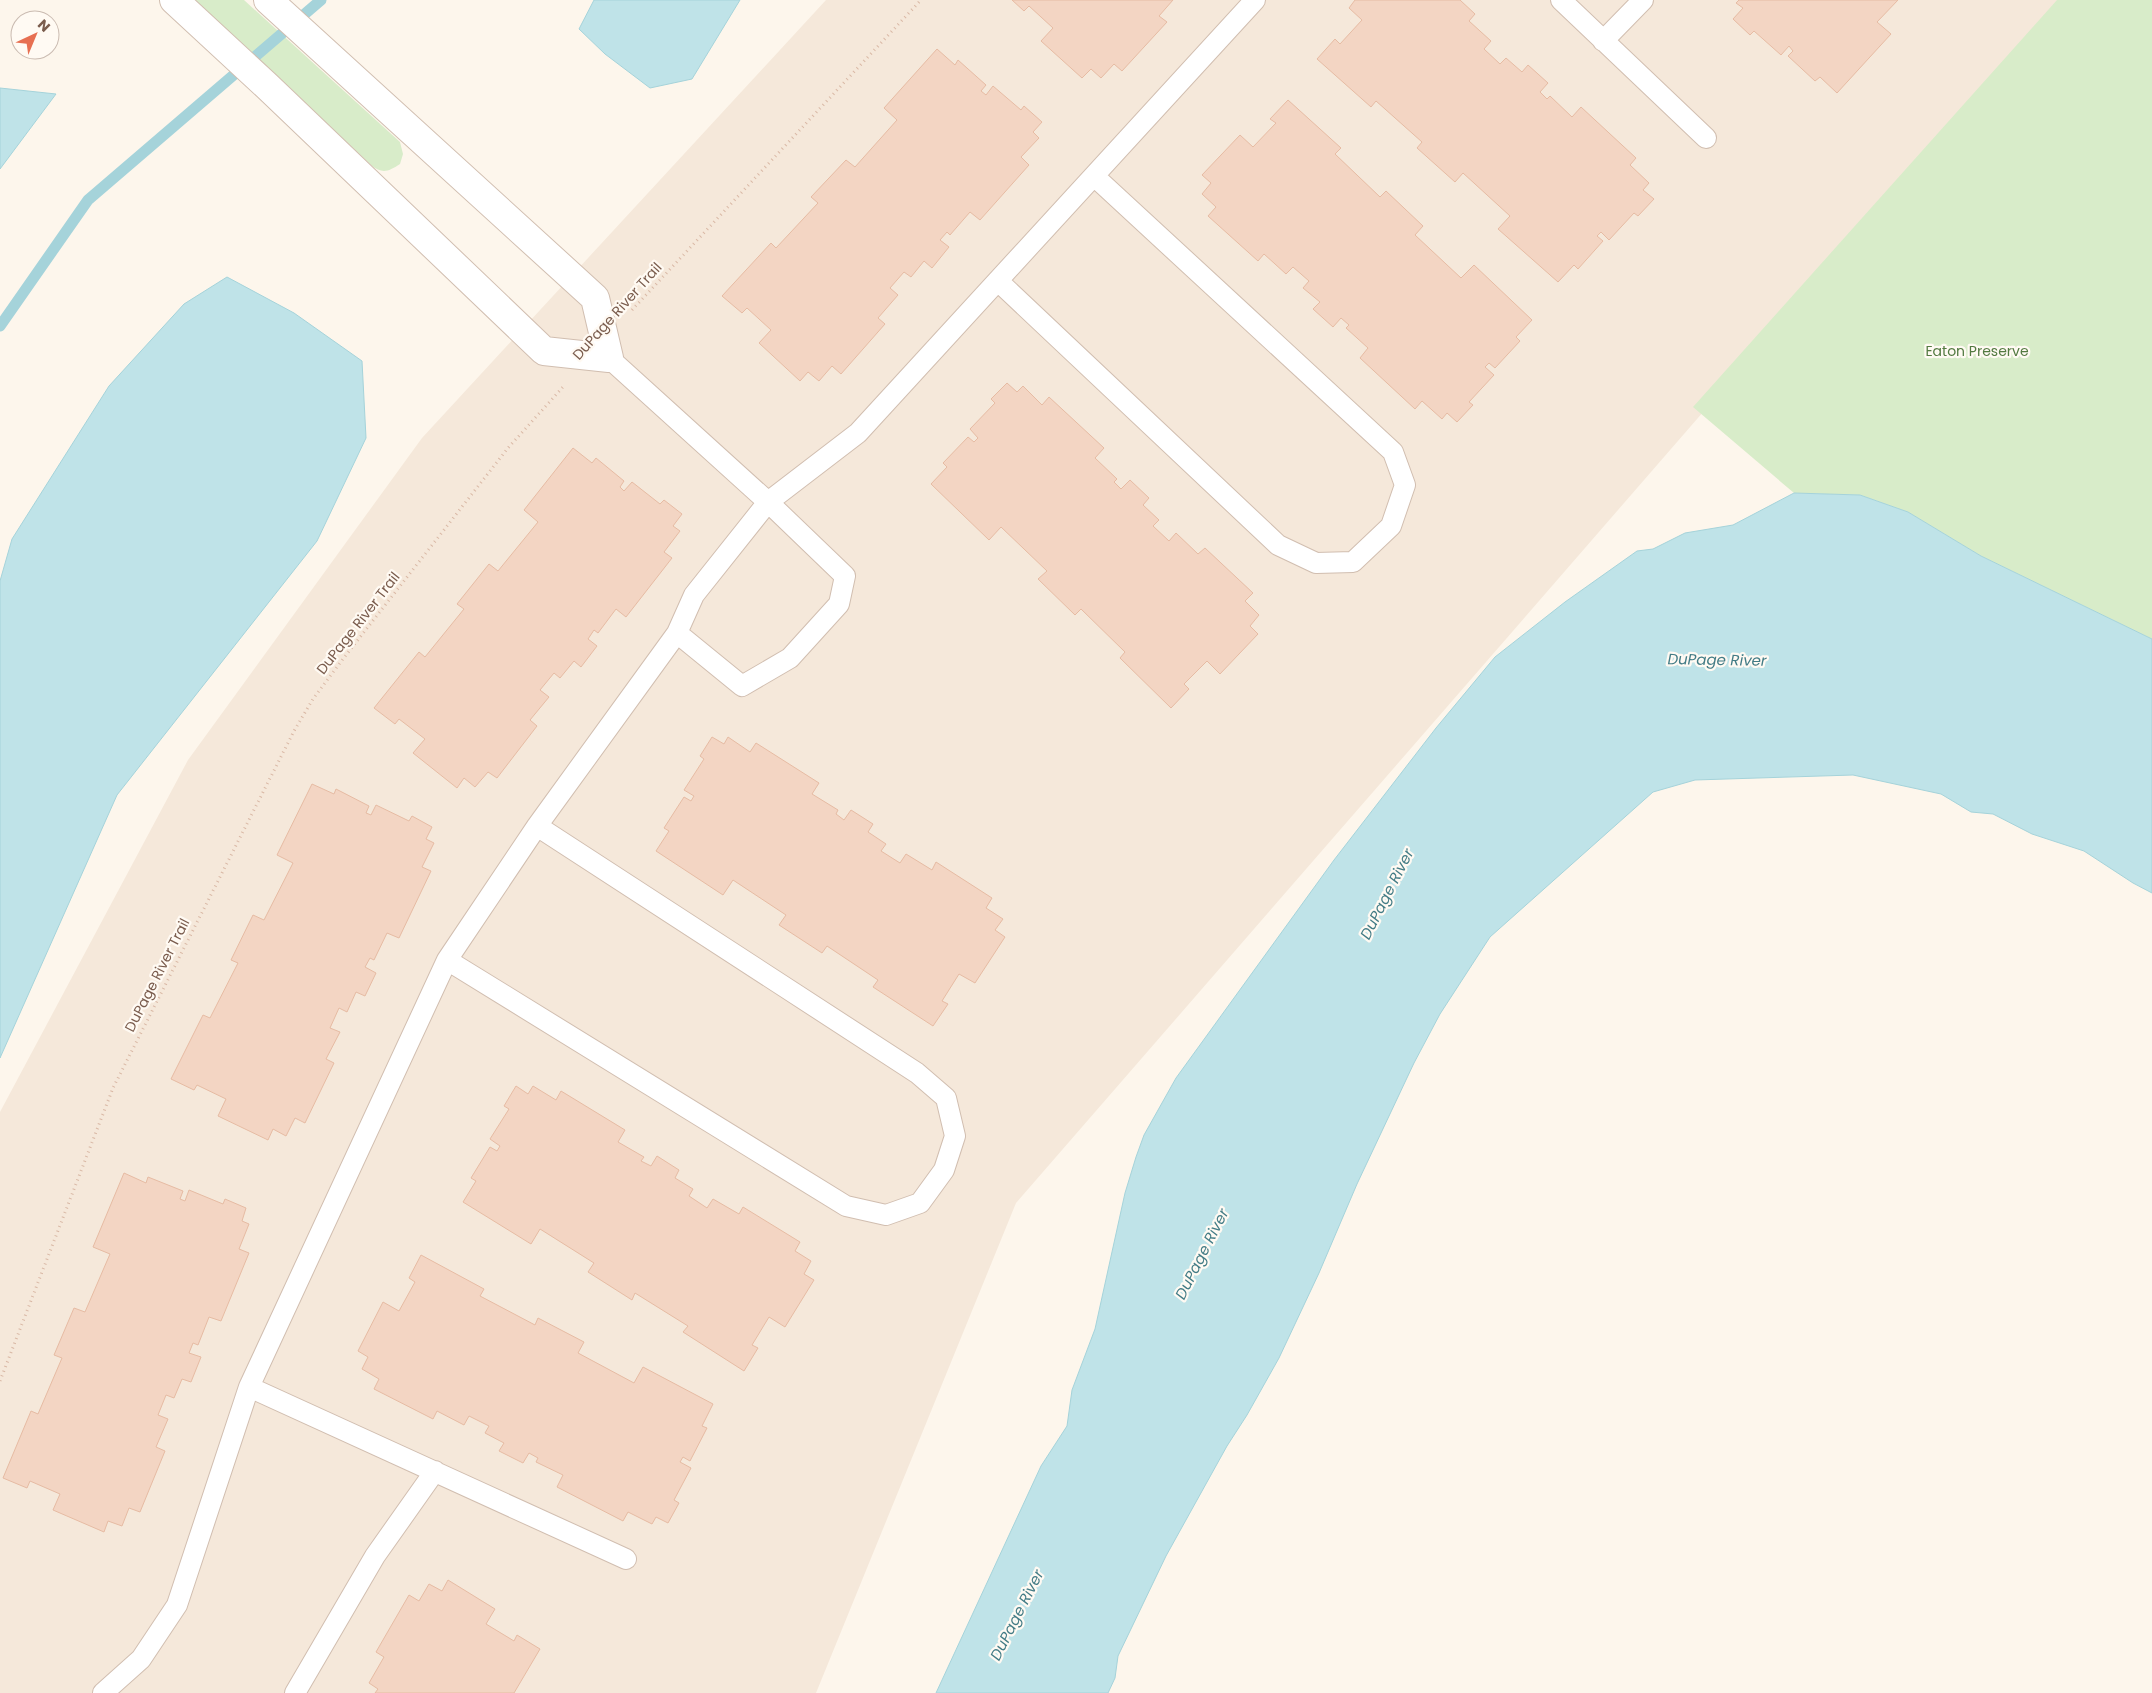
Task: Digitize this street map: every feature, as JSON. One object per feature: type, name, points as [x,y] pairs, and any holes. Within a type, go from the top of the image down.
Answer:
[{"type":"street","points":[[174,0],[226,47],[544,351],[601,351],[595,298],[270,1]]},
{"type":"lane","points":[[103,1693],[141,1659],[177,1605],[249,1387],[447,960],[537,826],[677,633],[694,595],[768,502],[858,434],[1255,0]]},
{"type":"lane","points":[[1560,0],[1706,138]]},
{"type":"lane","points":[[1603,41],[1643,0]]},
{"type":"lane","points":[[998,281],[1278,545],[1316,563],[1353,562],[1392,526],[1405,485],[1393,452],[1094,176]]},
{"type":"lane","points":[[601,351],[768,502],[845,576],[839,604],[790,658],[742,686],[677,633]]},
{"type":"lane","points":[[447,960],[846,1206],[886,1215],[920,1203],[944,1170],[955,1136],[946,1098],[918,1073],[537,826]]},
{"type":"lane","points":[[249,1387],[626,1558]]},
{"type":"lane","points":[[295,1693],[375,1556],[435,1471]]},
{"type":"path","name":"DuPage River Trail","points":[[0,1381],[113,1088],[294,731],[313,699],[508,448],[601,351],[921,0]]},
{"type":"shaded area","points":[[826,0],[2061,0],[1016,1203],[816,1693],[0,1693],[0,1112],[188,760],[422,438]]},
{"type":"green space","points":[[195,0],[244,0],[400,142],[403,154],[400,164],[385,171],[378,170],[371,165]]},
{"type":"green space","name":"Eaton Preserve","points":[[2057,0],[2152,0],[2152,639],[1981,556],[1908,512],[1860,495],[1794,493],[1693,407]]},
{"type":"water","points":[[594,0],[740,0],[692,79],[650,88],[605,54],[579,29]]},
{"type":"water","points":[[0,88],[56,94],[0,169]]},
{"type":"water","points":[[227,277],[294,313],[362,361],[366,438],[317,541],[117,795],[0,1058],[0,581],[12,539],[109,386],[184,304]]},
{"type":"water","name":"DuPage River","points":[[1794,493],[1860,495],[1908,512],[1981,556],[2152,639],[2152,893],[2084,851],[2032,834],[1993,814],[1971,812],[1941,794],[1853,775],[1695,780],[1653,792],[1490,937],[1440,1014],[1414,1063],[1357,1184],[1319,1273],[1279,1358],[1227,1446],[1166,1556],[1118,1656],[1115,1678],[1108,1693],[936,1693],[1041,1466],[1067,1426],[1072,1390],[1095,1329],[1125,1193],[1136,1157],[1144,1135],[1176,1078],[1334,860],[1436,728],[1495,657],[1565,602],[1637,551],[1653,549],[1685,533],[1733,525]]},
{"type":"building","points":[[1012,0],[1173,0],[1159,16],[1167,22],[1122,71],[1114,64],[1101,78],[1091,69],[1082,78],[1041,41],[1053,28],[1029,6],[1024,11]]},
{"type":"building","points":[[1355,0],[1460,0],[1475,14],[1469,21],[1491,41],[1484,49],[1500,64],[1506,58],[1522,72],[1528,65],[1548,83],[1540,92],[1547,99],[1550,96],[1572,117],[1581,107],[1636,158],[1630,165],[1649,183],[1643,190],[1654,199],[1638,216],[1634,213],[1609,240],[1601,232],[1597,236],[1603,241],[1578,269],[1574,265],[1558,282],[1498,229],[1510,216],[1463,173],[1455,182],[1417,148],[1422,142],[1376,101],[1371,107],[1317,59],[1335,39],[1340,44],[1362,20],[1349,8]]},
{"type":"building","points":[[1739,0],[1898,0],[1877,22],[1891,34],[1837,93],[1820,77],[1815,81],[1788,56],[1793,51],[1789,46],[1781,55],[1754,31],[1750,35],[1733,19],[1743,8],[1736,3]]},
{"type":"building","points":[[937,49],[955,65],[958,60],[986,85],[981,91],[986,95],[993,86],[1021,110],[1024,106],[1042,122],[1033,132],[1039,138],[1021,157],[1029,165],[980,220],[970,212],[950,235],[947,232],[940,240],[949,247],[932,268],[924,261],[911,277],[904,272],[890,288],[898,295],[878,318],[885,324],[841,374],[832,366],[819,381],[808,372],[800,381],[759,343],[771,330],[747,308],[742,313],[722,296],[771,243],[776,248],[818,203],[811,197],[846,160],[855,167],[897,120],[884,108]]},
{"type":"building","points":[[1288,100],[1341,148],[1335,154],[1380,197],[1386,191],[1423,226],[1415,235],[1461,278],[1474,265],[1532,320],[1516,337],[1520,341],[1495,368],[1489,363],[1485,367],[1494,375],[1469,402],[1473,405],[1457,422],[1447,413],[1442,419],[1422,401],[1415,409],[1360,358],[1368,348],[1346,328],[1349,325],[1341,318],[1333,327],[1313,309],[1320,302],[1303,288],[1309,281],[1293,267],[1286,274],[1264,254],[1258,261],[1208,216],[1216,207],[1202,194],[1211,183],[1202,175],[1240,135],[1253,147],[1276,123],[1270,119]]},
{"type":"building","points":[[1007,383],[1017,392],[1023,386],[1042,405],[1049,397],[1104,448],[1095,458],[1117,479],[1114,482],[1121,489],[1130,480],[1149,498],[1143,505],[1159,520],[1153,526],[1169,541],[1176,533],[1198,554],[1205,548],[1253,593],[1245,601],[1259,615],[1250,626],[1258,634],[1220,674],[1207,661],[1184,684],[1189,689],[1171,708],[1120,658],[1125,652],[1081,609],[1075,615],[1038,579],[1047,571],[1001,527],[989,540],[931,484],[947,467],[943,463],[968,437],[974,442],[978,438],[970,429],[995,403],[991,399]]},
{"type":"building","points":[[573,448],[592,463],[596,458],[624,481],[620,487],[624,491],[632,482],[660,504],[664,500],[682,514],[673,526],[680,531],[664,552],[672,558],[626,617],[616,609],[598,633],[594,630],[588,639],[597,646],[581,667],[574,661],[560,678],[554,673],[540,690],[549,697],[530,720],[537,726],[497,778],[488,772],[475,787],[464,778],[457,788],[413,753],[425,739],[399,719],[395,724],[374,708],[419,652],[425,657],[464,609],[457,604],[489,564],[498,571],[538,522],[524,510]]},
{"type":"building","points":[[712,737],[724,744],[728,737],[750,752],[756,743],[819,783],[812,794],[838,810],[836,814],[844,820],[851,810],[873,824],[868,832],[886,844],[881,851],[900,863],[906,854],[932,870],[936,862],[992,898],[986,908],[1003,919],[995,930],[1005,937],[975,983],[959,974],[942,1001],[948,1004],[933,1026],[873,987],[878,980],[827,946],[822,953],[779,925],[786,915],[733,880],[723,895],[656,851],[669,831],[664,828],[684,797],[691,801],[694,796],[684,790],[704,759],[700,756]]},
{"type":"building","points":[[312,784],[334,794],[336,789],[369,806],[366,813],[371,815],[376,805],[409,821],[412,816],[432,827],[426,839],[434,843],[422,867],[431,871],[399,938],[387,933],[374,960],[370,958],[365,967],[376,973],[365,996],[356,992],[347,1012],[339,1008],[330,1028],[340,1032],[326,1059],[334,1063],[305,1123],[295,1118],[286,1136],[273,1129],[268,1140],[218,1116],[226,1099],[197,1085],[194,1090],[171,1079],[203,1015],[210,1018],[238,963],[231,960],[253,915],[264,920],[293,863],[277,855]]},
{"type":"building","points":[[516,1086],[528,1094],[533,1086],[556,1100],[561,1091],[625,1130],[618,1142],[644,1157],[641,1161],[651,1166],[657,1156],[679,1170],[675,1178],[693,1189],[689,1196],[707,1208],[713,1199],[739,1214],[743,1207],[800,1242],[795,1251],[811,1261],[804,1274],[814,1280],[785,1327],[769,1317],[752,1345],[758,1348],[744,1371],[683,1332],[688,1326],[635,1293],[632,1300],[588,1272],[594,1263],[540,1229],[531,1244],[463,1202],[476,1181],[471,1178],[490,1147],[497,1151],[500,1146],[490,1139],[509,1109],[504,1106]]},
{"type":"building","points":[[124,1173],[146,1183],[148,1177],[183,1191],[180,1199],[185,1201],[189,1190],[223,1204],[225,1199],[246,1208],[242,1221],[249,1224],[239,1249],[249,1253],[221,1321],[209,1317],[198,1345],[193,1343],[189,1353],[201,1357],[191,1382],[182,1379],[174,1398],[166,1395],[158,1415],[168,1419],[156,1447],[165,1451],[140,1512],[129,1508],[122,1526],[108,1521],[104,1532],[53,1510],[60,1494],[30,1481],[27,1488],[3,1478],[31,1411],[38,1414],[62,1358],[54,1355],[74,1308],[85,1312],[110,1254],[93,1247]]},
{"type":"building","points":[[421,1255],[484,1289],[480,1296],[535,1325],[538,1318],[584,1342],[578,1353],[634,1383],[643,1367],[713,1404],[702,1426],[707,1428],[690,1461],[683,1457],[680,1462],[691,1468],[674,1500],[679,1503],[668,1523],[656,1517],[652,1524],[628,1512],[623,1521],[557,1487],[563,1475],[536,1462],[538,1458],[529,1453],[523,1463],[499,1451],[504,1443],[485,1433],[489,1426],[469,1416],[464,1425],[437,1411],[433,1419],[374,1389],[379,1379],[362,1369],[368,1357],[358,1351],[383,1302],[399,1311],[415,1282],[409,1278]]},
{"type":"building","points":[[448,1580],[495,1609],[486,1624],[514,1641],[517,1635],[540,1649],[514,1693],[375,1693],[378,1689],[369,1683],[384,1657],[376,1652],[409,1595],[419,1601],[429,1584],[442,1591]]},
{"type":"waterway","points":[[0,326],[88,200],[321,0]]}]
